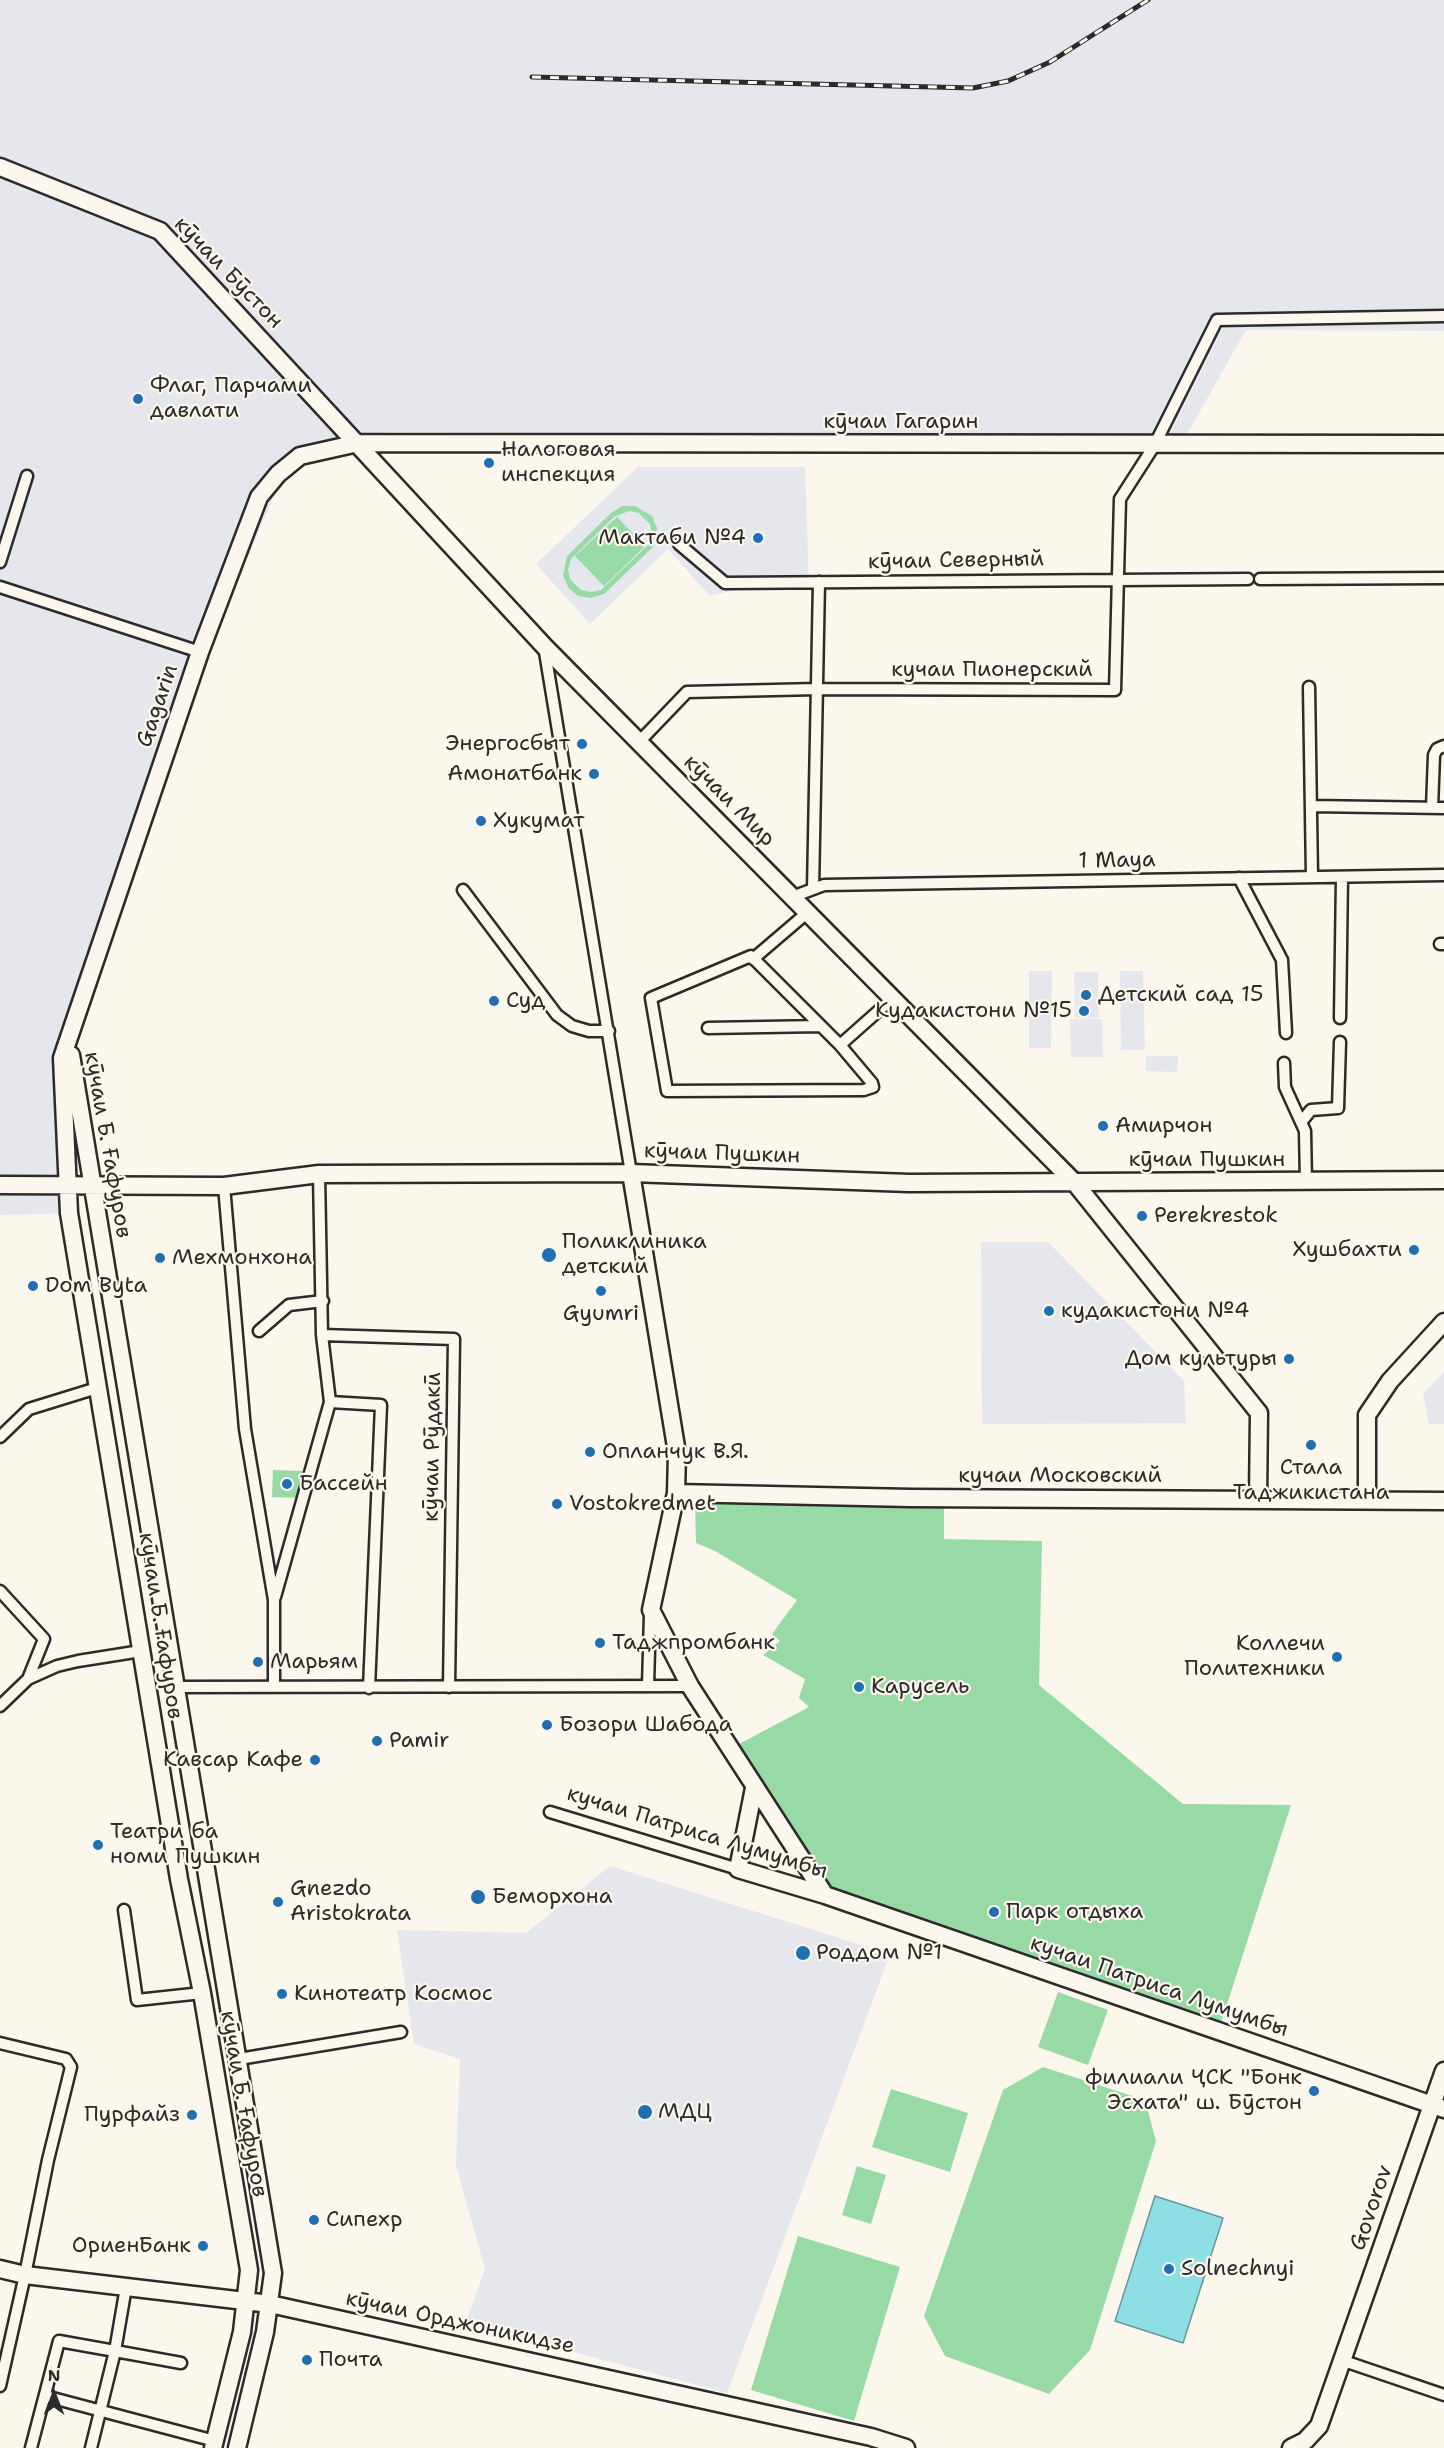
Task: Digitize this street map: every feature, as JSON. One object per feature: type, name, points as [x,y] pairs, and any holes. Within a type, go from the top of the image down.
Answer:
[{"type":"street","name":"кӯчаи Бӯстон","points":[[0,168],[160,231],[357,443]]},
{"type":"street","name":"кучаи Пионерский","points":[[639,742],[687,692],[817,689],[1115,690],[1120,499],[1154,446],[1217,320],[1444,316]]},
{"type":"street","name":"кӯчаи Гагарин","points":[[357,443],[1154,446],[1444,444]]},
{"type":"street","name":"кӯчаи Мир","points":[[357,443],[544,646],[1075,1183],[1259,1413],[1258,1499]]},
{"type":"street","name":"Gagarin","points":[[67,1042],[200,652],[259,497],[278,474],[300,456],[357,443]]},
{"type":"street","points":[[0,562],[27,476]]},
{"type":"street","name":"кӯчаи Северный","points":[[679,544],[725,583],[1248,579]]},
{"type":"street","points":[[1260,579],[1444,578]]},
{"type":"street","points":[[813,889],[819,582]]},
{"type":"street","points":[[0,587],[200,652]]},
{"type":"street","points":[[544,646],[677,1453],[676,1493],[651,1610],[648,1686]]},
{"type":"street","points":[[1309,687],[1312,877]]},
{"type":"street","points":[[1432,808],[1434,755],[1437,749],[1444,746]]},
{"type":"street","points":[[1311,806],[1444,808]]},
{"type":"street","name":"1 Maya","points":[[792,897],[824,885],[1444,875]]},
{"type":"street","points":[[1340,1018],[1342,877]]},
{"type":"street","points":[[1239,878],[1282,960],[1286,1033]]},
{"type":"street","points":[[463,890],[557,1015],[581,1028],[609,1031]]},
{"type":"street","points":[[753,959],[808,912]]},
{"type":"street","points":[[751,956],[753,959],[840,1045],[873,1087],[864,1090],[667,1091],[651,998],[751,956]]},
{"type":"street","points":[[840,1045],[893,998]]},
{"type":"street","points":[[708,1028],[820,1026]]},
{"type":"street","name":"кӯчаи Б. Ғафуров","points":[[67,1042],[62,1058],[69,1213],[141,1651],[249,2270],[247,2301],[214,2444]]},
{"type":"street","name":"кӯчаи Б. Ғафуров","points":[[67,1042],[273,2273],[270,2304],[237,2448]]},
{"type":"street","points":[[1302,1121],[1311,1110],[1338,1108],[1340,1042]]},
{"type":"street","points":[[1284,1063],[1285,1087],[1305,1131],[1306,1182]]},
{"type":"street","name":"кӯчаи Пушкин","points":[[0,1185],[224,1186],[319,1174],[631,1173],[909,1183],[1444,1180]]},
{"type":"street","points":[[274,1600],[330,1402],[322,1335],[319,1174]]},
{"type":"street","points":[[224,1186],[245,1429],[274,1600],[274,1687]]},
{"type":"street","points":[[259,1330],[289,1305],[322,1301]]},
{"type":"street","points":[[1367,1500],[1367,1415],[1390,1381],[1444,1322]]},
{"type":"street","name":"кӯчаи Рӯдакӣ","points":[[322,1335],[454,1339],[449,1687]]},
{"type":"street","points":[[0,1437],[29,1409],[98,1388]]},
{"type":"street","points":[[330,1402],[381,1405],[369,1688]]},
{"type":"street","points":[[105,1432],[132,1428]]},
{"type":"street","name":"кучаи Московский","points":[[676,1493],[911,1498],[1444,1501]]},
{"type":"street","points":[[0,1591],[44,1639],[28,1679]]},
{"type":"street","points":[[651,1610],[690,1686],[825,1895]]},
{"type":"street","points":[[0,1706],[28,1679],[57,1666],[141,1651]]},
{"type":"street","points":[[175,1687],[690,1686]]},
{"type":"street","points":[[738,1869],[754,1788]]},
{"type":"street","name":"кучаи Патриса Лумумбы","points":[[550,1812],[825,1895],[1438,2108]]},
{"type":"street","points":[[124,1910],[136,2000],[202,1993],[225,1988]]},
{"type":"street","points":[[239,2060],[400,2032]]},
{"type":"street","points":[[0,2043],[66,2060],[71,2067],[48,2160],[26,2275],[0,2386]]},
{"type":"street","name":"Govorov","points":[[1344,2361],[1438,2108],[1444,2071]]},
{"type":"street","name":"кӯчаи Орджоникидзе","points":[[0,2269],[26,2275],[270,2304],[871,2443],[906,2448]]},
{"type":"street","points":[[91,2448],[115,2351],[126,2287]]},
{"type":"street","points":[[31,2448],[59,2341],[181,2363]]},
{"type":"street","points":[[1291,2448],[1305,2441],[1319,2426],[1344,2361],[1444,2395]]},
{"type":"street","points":[[45,2396],[101,2409],[214,2444]]},
{"type":"shaded area","points":[[0,0],[1444,0],[1444,331],[1246,330],[1186,436],[390,432],[311,446],[277,489],[221,619],[78,1020],[63,1076],[74,1213],[0,1215]]},
{"type":"shaded area","points":[[638,467],[805,467],[809,587],[739,589],[710,596],[668,549],[590,624],[536,564]]},
{"type":"shaded area","points":[[1029,971],[1052,971],[1051,1048],[1029,1048]]},
{"type":"shaded area","points":[[1120,971],[1143,971],[1145,1050],[1121,1050]]},
{"type":"shaded area","name":"Детский сад 15","points":[[1074,972],[1098,972],[1099,1018],[1075,1018]]},
{"type":"shaded area","points":[[1070,1019],[1102,1019],[1103,1057],[1071,1057]]},
{"type":"shaded area","points":[[1146,1056],[1178,1056],[1177,1072],[1146,1071]]},
{"type":"shaded area","name":"кудакистони №4","points":[[981,1242],[1048,1242],[1184,1381],[1186,1423],[982,1424]]},
{"type":"shaded area","points":[[1444,1372],[1444,1424],[1429,1424],[1423,1394]]},
{"type":"shaded area","name":"МДЦ","points":[[610,1866],[890,1954],[727,2393],[466,2323],[485,2269],[456,2165],[460,2059],[414,2044],[397,1930],[526,1933]]},
{"type":"green space","points":[[622,506],[635,506],[652,516],[657,528],[653,547],[604,594],[591,598],[578,596],[568,587],[563,575],[567,556],[611,513]],"holes":[[[629,511],[639,513],[650,524],[652,534],[649,544],[601,590],[591,592],[581,590],[570,579],[568,569],[571,559],[614,517]]]},
{"type":"green space","points":[[617,517],[645,546],[604,586],[575,556]]},
{"type":"green space","name":"Бассейн","points":[[273,1470],[302,1471],[301,1498],[272,1497]]},
{"type":"green space","points":[[695,1503],[944,1505],[944,1539],[1042,1541],[1039,1685],[1183,1804],[1291,1805],[1221,2023],[840,1900],[739,1744],[809,1707],[799,1698],[805,1679],[763,1655],[780,1641],[772,1634],[797,1600],[715,1551],[696,1543]]},
{"type":"green space","points":[[1058,1992],[1108,2010],[1088,2065],[1038,2047]]},
{"type":"green space","points":[[1043,2067],[1145,2100],[1156,2141],[1090,2350],[1049,2394],[945,2356],[924,2316],[1003,2090]]},
{"type":"green space","points":[[891,2089],[968,2113],[950,2172],[872,2147]]},
{"type":"green space","points":[[857,2166],[886,2175],[871,2224],[842,2215]]},
{"type":"green space","points":[[798,2236],[900,2267],[854,2421],[751,2390]]},
{"type":"water","name":"Solnechnyi","points":[[1155,2196],[1223,2218],[1183,2343],[1115,2321]]},
{"type":"railway","points":[[532,77],[973,88],[1008,81],[1050,62],[1148,0]]},
{"type":"place","name":"Флаг, Парчами давлати","points":[[138,399]]},
{"type":"place","name":"Налоговая инспекция","points":[[489,463]]},
{"type":"place","name":"Мактаби №4","points":[[758,538]]},
{"type":"place","name":"Энергосбыт","points":[[582,744]]},
{"type":"place","name":"Амонатбанк","points":[[594,774]]},
{"type":"place","name":"Хукумат","points":[[481,821]]},
{"type":"place","name":"Детский сад 15","points":[[1086,995]]},
{"type":"place","name":"Суд","points":[[494,1001]]},
{"type":"place","name":"Кудакистони №15","points":[[1084,1011]]},
{"type":"place","name":"Амирчон","points":[[1103,1126]]},
{"type":"place","name":"Perekrestok","points":[[1142,1216]]},
{"type":"place","name":"Хушбахти","points":[[1414,1250]]},
{"type":"place","name":"Поликлиника детский","points":[[549,1255]]},
{"type":"place","name":"Мехмонхона","points":[[160,1258]]},
{"type":"place","name":"Dom Byta","points":[[33,1286]]},
{"type":"place","name":"Gyumri","points":[[601,1291]]},
{"type":"place","name":"кудакистони №4","points":[[1049,1311]]},
{"type":"place","name":"Дом культуры","points":[[1289,1359]]},
{"type":"place","name":"Стала Таджикистана","points":[[1311,1445]]},
{"type":"place","name":"Опланчук В.Я.","points":[[590,1452]]},
{"type":"place","name":"Бассейн","points":[[287,1484]]},
{"type":"place","name":"Vostokredmet","points":[[557,1504]]},
{"type":"place","name":"Таджпромбанк","points":[[600,1643]]},
{"type":"place","name":"Коллечи Политехники","points":[[1337,1657]]},
{"type":"place","name":"Марьям","points":[[258,1662]]},
{"type":"place","name":"Карусель","points":[[859,1687]]},
{"type":"place","name":"Бозори Шабода","points":[[547,1725]]},
{"type":"place","name":"Pamir","points":[[377,1741]]},
{"type":"place","name":"Кавсар Кафе","points":[[315,1760]]},
{"type":"place","name":"Театри ба номи Пушкин","points":[[98,1845]]},
{"type":"place","name":"Беморхона","points":[[478,1897]]},
{"type":"place","name":"Gnezdo Aristokrata","points":[[278,1902]]},
{"type":"place","name":"Парк отдыха","points":[[994,1912]]},
{"type":"place","name":"Роддом №1","points":[[803,1953]]},
{"type":"place","name":"Кинотеатр Космос","points":[[282,1994]]},
{"type":"place","name":"филиали ҶСК \"Бонк Эсхата\" ш. Бӯстон","points":[[1314,2091]]},
{"type":"place","name":"МДЦ","points":[[645,2112]]},
{"type":"place","name":"Пурфайз","points":[[192,2115]]},
{"type":"place","name":"Сипехр","points":[[314,2220]]},
{"type":"place","name":"ОриенБанк","points":[[203,2246]]},
{"type":"place","name":"Solnechnyi","points":[[1169,2269]]},
{"type":"place","name":"Почта","points":[[307,2360]]}]
